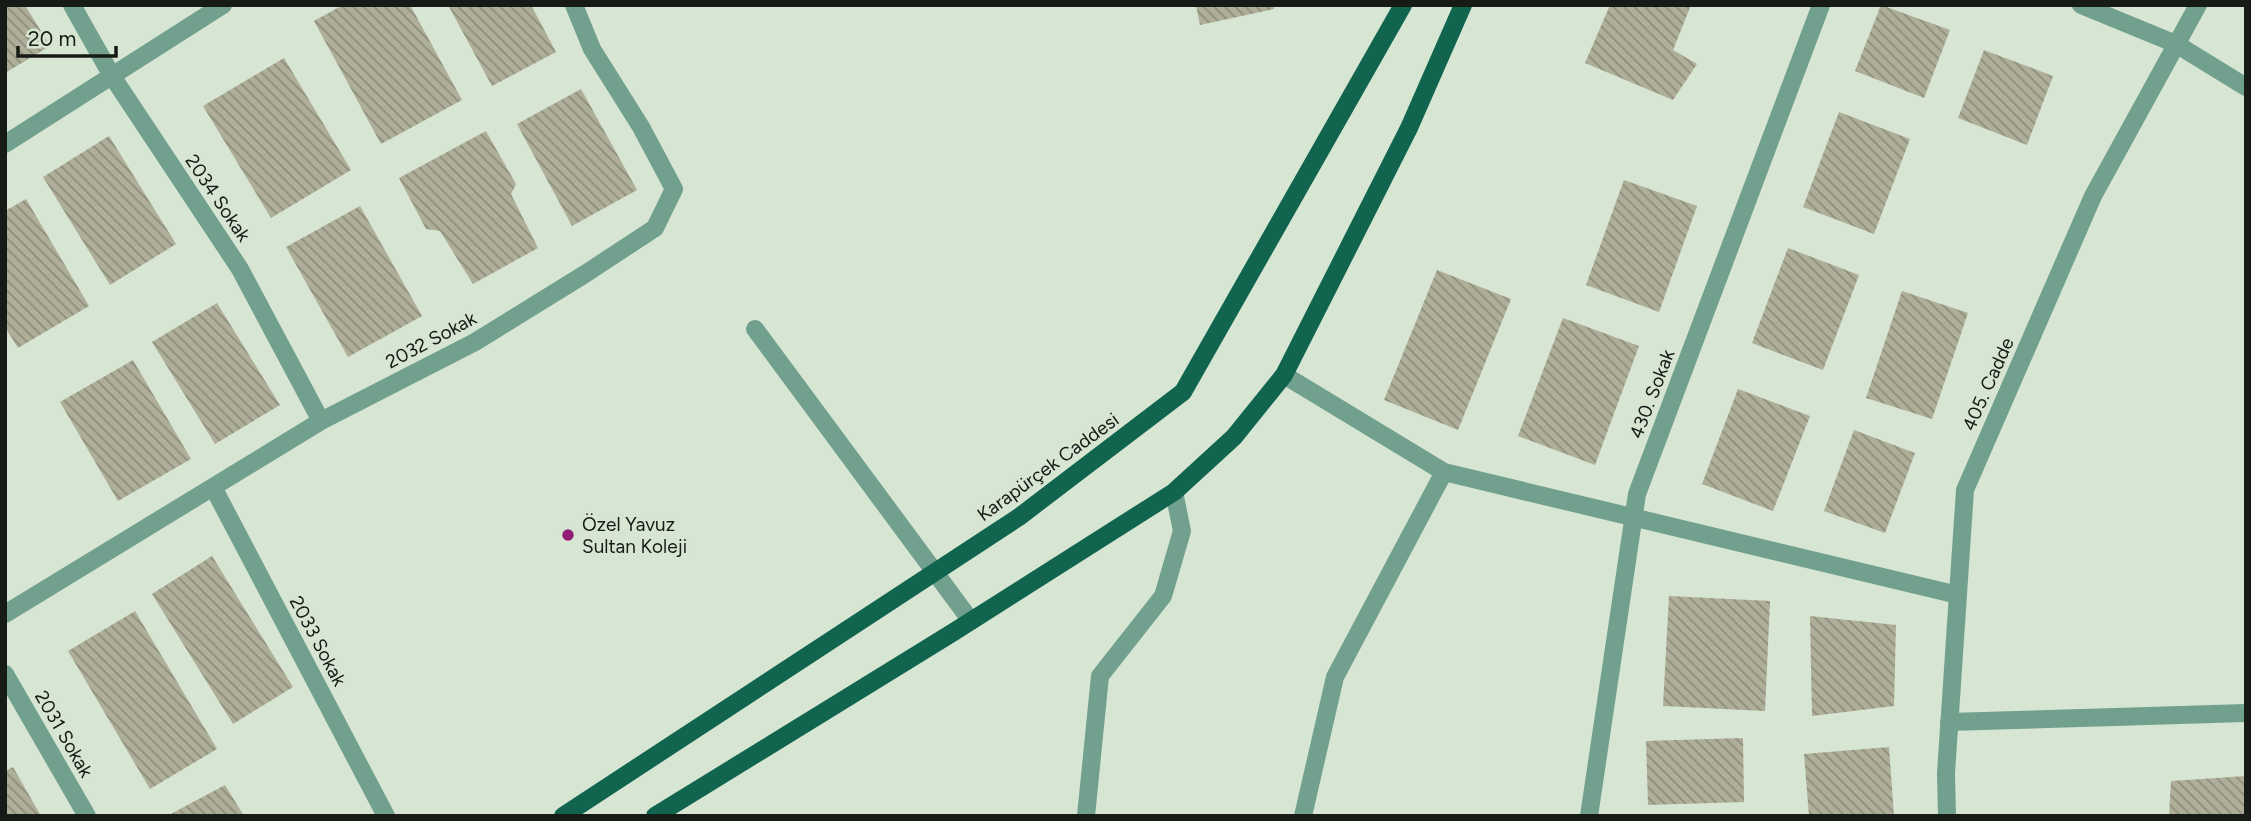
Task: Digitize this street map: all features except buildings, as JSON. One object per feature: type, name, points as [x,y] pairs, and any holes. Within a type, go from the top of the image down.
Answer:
[{"type":"main road","name":"Karapürçek Caddesi","points":[[563,816],[1019,517],[1184,392],[1403,5]]},
{"type":"main road","points":[[666,813],[1174,492],[1234,437],[1284,376],[1409,128],[1463,5]]},
{"type":"street","name":"2034 Sokak","points":[[72,5],[111,76],[240,269],[321,421]]},
{"type":"street","points":[[5,145],[223,5]]},
{"type":"street","name":"2032 Sokak","points":[[5,614],[321,421],[475,342],[655,228],[674,189],[641,127],[592,49],[574,5]]},
{"type":"street","name":"430. Sokak","points":[[1590,816],[1637,494],[1821,5]]},
{"type":"street","points":[[2081,5],[2176,44],[2246,87]]},
{"type":"street","name":"405. Cadde","points":[[1947,816],[1946,774],[1965,489],[2093,196],[2198,5]]},
{"type":"street","points":[[755,329],[971,621]]},
{"type":"street","points":[[1284,376],[1444,472],[1958,595]]},
{"type":"street","points":[[1303,816],[1335,677],[1444,472]]},
{"type":"street","name":"2033 Sokak","points":[[213,487],[386,816]]},
{"type":"street","points":[[1086,816],[1100,676],[1163,596],[1182,531],[1174,492]]},
{"type":"street","name":"2031 Sokak","points":[[5,674],[87,816]]},
{"type":"street","points":[[1949,722],[2246,713]]},
{"type":"place","name":"Özel Yavuz Sultan Koleji","points":[[568,535]]}]
